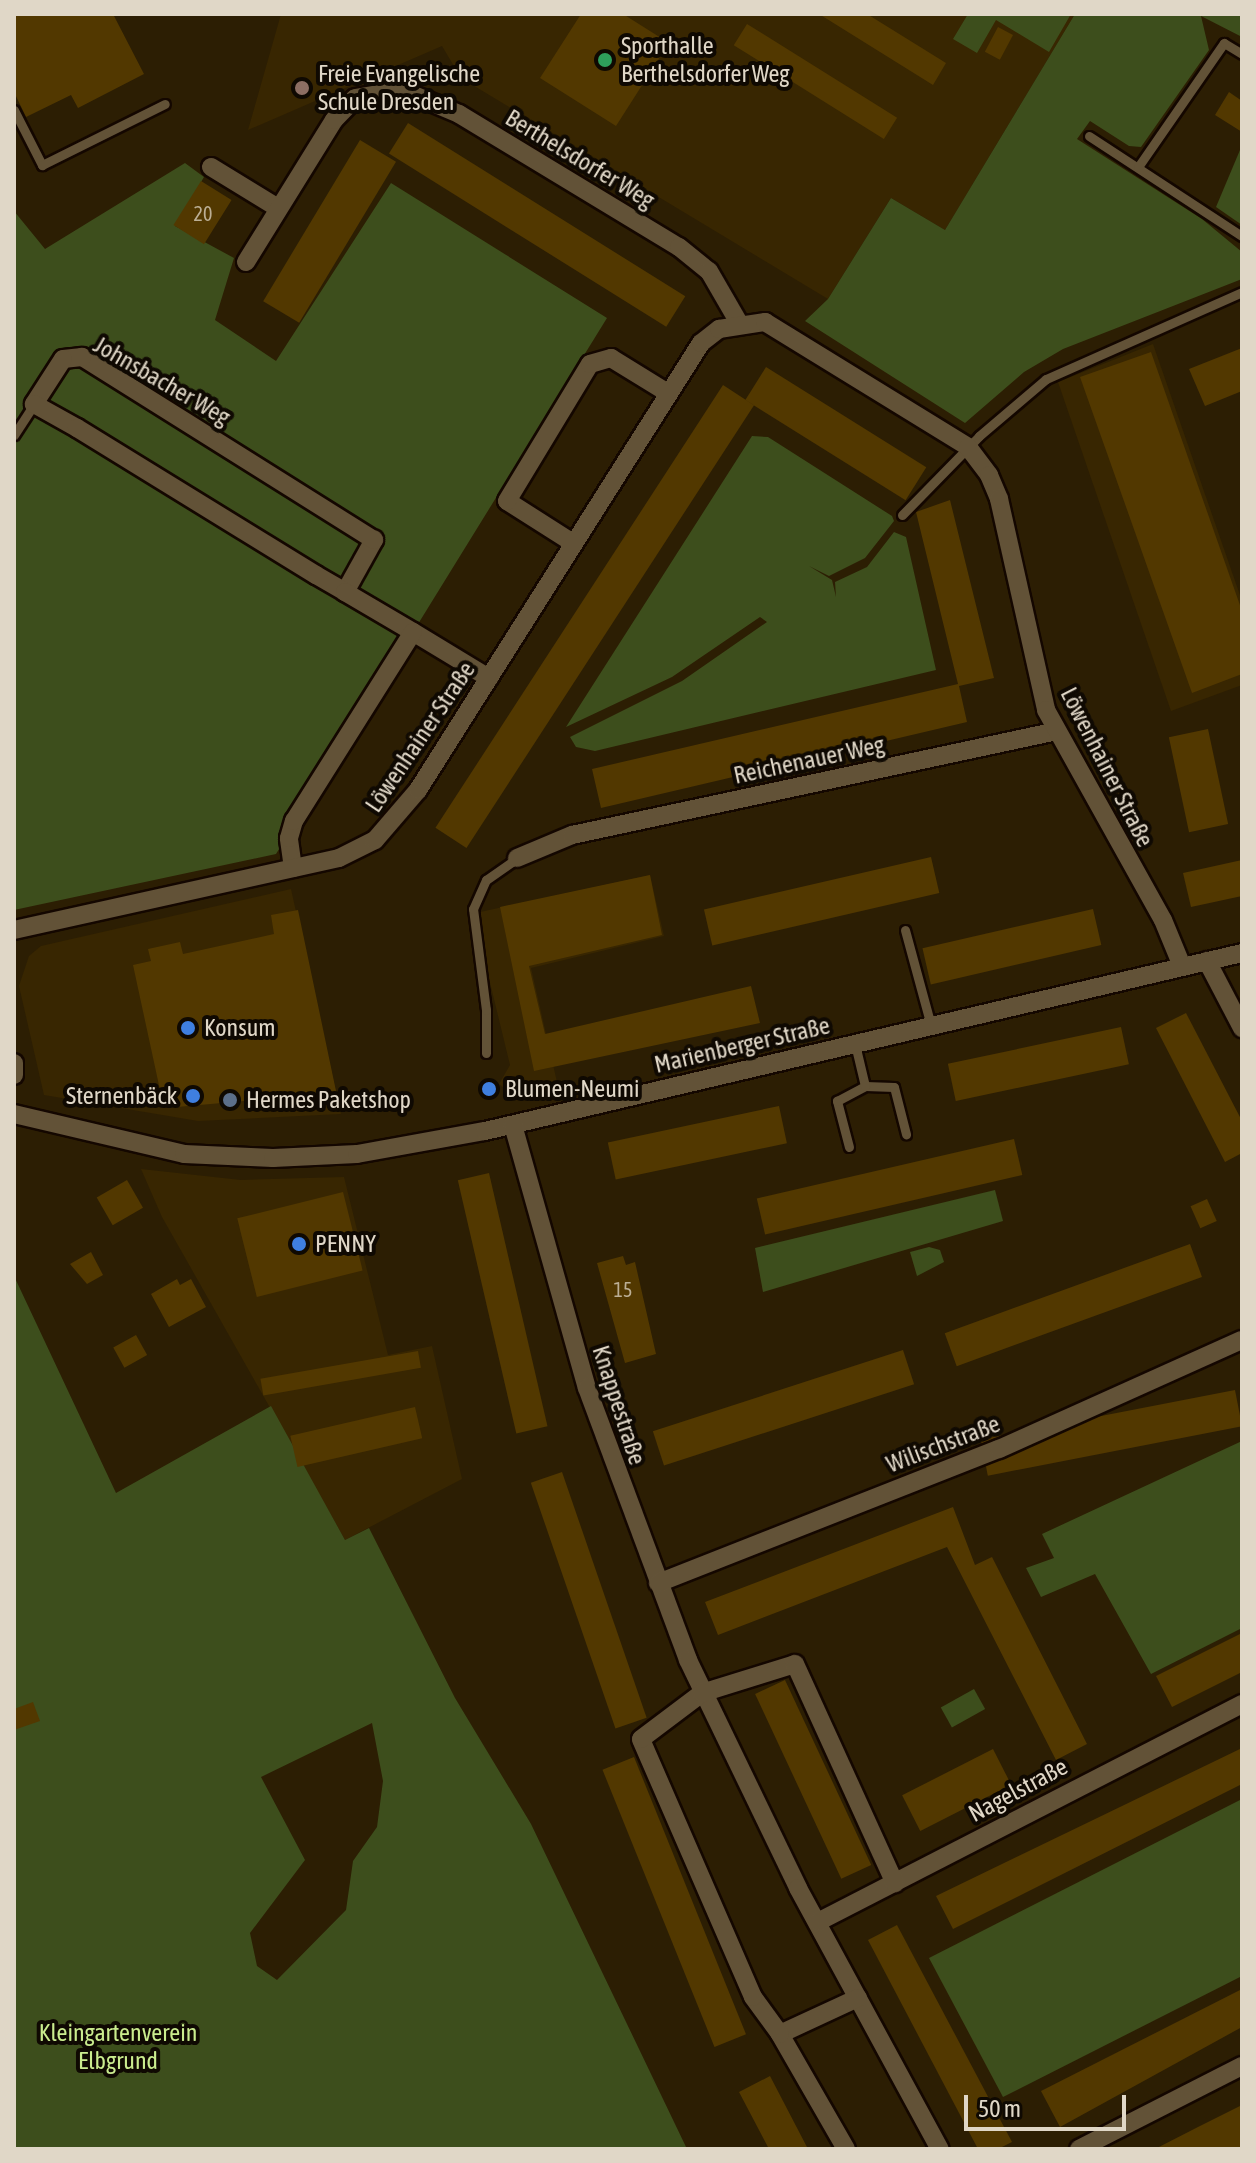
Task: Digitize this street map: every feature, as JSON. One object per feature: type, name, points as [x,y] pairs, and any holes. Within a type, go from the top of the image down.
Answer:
[{"type":"street","name":"Berthelsdorfer Weg","points":[[246,262],[278,208],[355,98],[402,90],[459,114],[679,247],[709,271],[739,323]]},
{"type":"street","points":[[211,167],[278,208]]},
{"type":"street","name":"Löwenhainer Straße","points":[[14,930],[357,851],[387,829],[489,678],[701,343],[719,329],[739,323],[765,322],[789,332],[968,447],[999,499],[1037,680],[1056,731],[1163,920],[1182,966]]},
{"type":"street","name":"Johnsbacher Weg","points":[[34,404],[63,359],[82,357],[374,540],[345,592]]},
{"type":"street","points":[[573,543],[507,501],[590,364],[611,358],[668,393]]},
{"type":"street","points":[[34,404],[489,678]]},
{"type":"street","points":[[293,868],[289,838],[294,821],[413,632]]},
{"type":"street","name":"Reichenauer Weg","points":[[517,858],[566,832],[1056,731]]},
{"type":"street","name":"Marienberger Straße","points":[[14,1114],[159,1151],[225,1158],[357,1154],[513,1125],[1242,953]]},
{"type":"street","points":[[1207,961],[1242,1028]]},
{"type":"street","points":[[14,1063],[14,1075]]},
{"type":"street","name":"Knappestraße","points":[[513,1125],[587,1388],[702,1693],[818,1922],[940,2149]]},
{"type":"street","name":"Wilischstraße","points":[[658,1583],[999,1449],[1242,1340]]},
{"type":"street","points":[[846,2149],[780,2034],[753,1997],[641,1739],[702,1693],[795,1664],[895,1883]]},
{"type":"street","name":"Nagelstraße","points":[[818,1922],[1242,1704]]},
{"type":"street","points":[[780,2034],[858,1998]]},
{"type":"street","points":[[1079,2149],[1242,2066]]},
{"type":"lane","points":[[1138,167],[1224,43],[1242,54]]},
{"type":"lane","points":[[14,110],[42,165],[165,104]]},
{"type":"lane","points":[[1089,136],[1242,236]]},
{"type":"lane","points":[[902,515],[968,447],[1046,379],[1242,292]]},
{"type":"lane","points":[[14,435],[34,404]]},
{"type":"lane","name":"Reichenauer Weg","points":[[486,1053],[486,1010],[473,909],[486,880],[517,858]]},
{"type":"lane","points":[[905,930],[931,1026]]},
{"type":"lane","points":[[855,1044],[865,1086]]},
{"type":"lane","points":[[849,1147],[837,1101],[865,1086],[894,1087],[906,1134]]},
{"type":"shaded area","points":[[281,14],[1075,14],[945,230],[891,198],[828,299],[461,78],[442,46],[248,130]]},
{"type":"shaded area","points":[[1153,344],[1242,601],[1242,685],[1171,711],[1058,382]]},
{"type":"shaded area","points":[[650,875],[664,936],[531,968],[557,1082],[511,1094],[499,1084],[510,1065],[476,925],[480,912]]},
{"type":"shaded area","points":[[291,889],[341,1114],[198,1121],[44,1095],[19,986],[29,956],[41,946]]},
{"type":"shaded area","points":[[141,1169],[241,1180],[344,1177],[388,1355],[432,1346],[462,1479],[345,1540],[162,1217]]},
{"type":"green space","points":[[968,14],[1071,14],[1049,52],[996,20],[977,53],[953,39]]},
{"type":"green space","points":[[1075,14],[1242,14],[1242,37],[1201,16],[1209,50],[1141,147],[1129,146],[1090,121],[1077,139],[1202,219],[1242,252],[1242,279],[1063,349],[1024,372],[965,423],[805,321],[828,299],[891,198],[945,230]]},
{"type":"green space","points":[[1242,151],[1242,225],[1216,207]]},
{"type":"green space","points":[[185,163],[204,177],[175,226],[234,258],[215,320],[276,361],[391,183],[607,318],[276,854],[14,910],[14,211],[45,249]]},
{"type":"green space","points":[[752,436],[768,437],[892,516],[894,521],[865,558],[829,576],[809,566],[832,580],[836,597],[835,582],[867,567],[894,532],[906,537],[936,670],[595,751],[576,747],[570,737],[682,681],[767,622],[760,617],[672,677],[566,727]]},
{"type":"green space","points":[[995,1190],[1003,1221],[763,1292],[755,1248]]},
{"type":"green space","points":[[929,1247],[940,1250],[944,1262],[917,1276],[910,1252]]},
{"type":"green space","name":"Kleingartenverein Elbgrund","points":[[14,1276],[116,1493],[271,1406],[345,1540],[369,1528],[455,1698],[531,1824],[687,2149],[14,2149]],"holes":[[[372,1723],[383,1781],[377,1827],[353,1861],[346,1910],[277,1980],[257,1966],[250,1933],[305,1860],[261,1777]]]},
{"type":"green space","points":[[1242,1441],[1242,1628],[1151,1674],[1095,1574],[1041,1597],[1026,1568],[1054,1558],[1042,1534]]},
{"type":"green space","points":[[974,1689],[985,1709],[952,1728],[941,1707]]},
{"type":"green space","points":[[1242,1799],[1242,1976],[1003,2097],[929,1958]]},
{"type":"building","points":[[14,14],[113,14],[144,74],[78,108],[71,95],[26,117],[14,92]]},
{"type":"building","name":"Sporthalle Berthelsdorfer Weg","points":[[581,14],[623,14],[669,43],[616,126],[540,78]]},
{"type":"building","points":[[819,14],[867,14],[946,63],[933,85]]},
{"type":"building","points":[[747,24],[897,118],[884,139],[734,45]]},
{"type":"building","points":[[998,27],[1013,35],[1000,60],[985,52]]},
{"type":"building","points":[[1229,92],[1242,101],[1242,132],[1215,115]]},
{"type":"building","points":[[408,123],[685,296],[666,327],[389,154]]},
{"type":"building","points":[[360,140],[396,162],[299,323],[263,301]]},
{"type":"building","points":[[201,181],[232,200],[204,244],[173,225]]},
{"type":"building","points":[[1242,348],[1242,391],[1205,406],[1189,369]]},
{"type":"building","points":[[1151,352],[1242,611],[1242,674],[1192,693],[1080,377]]},
{"type":"building","points":[[766,367],[926,467],[906,500],[745,400]]},
{"type":"building","points":[[723,385],[754,405],[466,848],[435,828]]},
{"type":"building","points":[[950,500],[994,678],[959,686],[967,722],[601,808],[592,769],[958,684],[916,512]]},
{"type":"building","points":[[1208,729],[1228,824],[1189,832],[1169,737]]},
{"type":"building","points":[[931,857],[939,893],[712,945],[704,909]]},
{"type":"building","points":[[1242,860],[1242,896],[1191,907],[1183,873]]},
{"type":"building","points":[[650,875],[662,935],[529,966],[545,1034],[751,986],[760,1023],[534,1071],[500,907]]},
{"type":"building","points":[[1093,909],[1101,945],[931,984],[922,948]]},
{"type":"building","points":[[298,910],[336,1091],[279,1097],[280,1103],[245,1107],[244,1101],[177,1107],[173,1087],[160,1090],[133,965],[151,961],[148,949],[180,942],[183,954],[274,934],[271,915]]},
{"type":"building","points":[[1186,1013],[1242,1121],[1242,1153],[1225,1162],[1156,1028]]},
{"type":"building","points":[[1121,1027],[1129,1064],[956,1101],[948,1064]]},
{"type":"building","points":[[779,1106],[787,1143],[616,1180],[608,1142]]},
{"type":"building","points":[[1014,1139],[1022,1175],[765,1234],[757,1198]]},
{"type":"building","points":[[489,1173],[547,1426],[516,1434],[458,1180]]},
{"type":"building","points":[[127,1180],[143,1208],[113,1225],[97,1198]]},
{"type":"building","name":"PENNY","points":[[343,1192],[363,1271],[257,1297],[237,1218]]},
{"type":"building","points":[[1207,1199],[1217,1221],[1200,1228],[1191,1206]]},
{"type":"building","points":[[1190,1244],[1202,1277],[957,1366],[945,1333]]},
{"type":"building","points":[[91,1252],[103,1275],[87,1284],[70,1264]]},
{"type":"building","points":[[623,1256],[626,1265],[635,1262],[656,1354],[625,1363],[597,1263]]},
{"type":"building","points":[[177,1279],[180,1285],[191,1279],[206,1307],[169,1327],[151,1294]]},
{"type":"building","points":[[136,1335],[147,1355],[124,1368],[113,1348]]},
{"type":"building","points":[[903,1350],[914,1384],[664,1466],[653,1431]]},
{"type":"building","points":[[418,1351],[421,1368],[263,1396],[260,1379]]},
{"type":"building","points":[[1235,1390],[1242,1426],[988,1476],[981,1439]]},
{"type":"building","points":[[415,1407],[422,1438],[297,1467],[290,1436]]},
{"type":"building","points":[[562,1472],[647,1718],[615,1729],[531,1483]]},
{"type":"building","points":[[953,1507],[975,1565],[992,1557],[1087,1744],[1056,1760],[947,1547],[718,1635],[705,1602]]},
{"type":"building","points":[[1242,1633],[1242,1672],[1172,1707],[1156,1676]]},
{"type":"building","points":[[785,1680],[871,1865],[841,1879],[755,1694]]},
{"type":"building","points":[[33,1702],[40,1721],[14,1730],[14,1709]]},
{"type":"building","points":[[1242,1748],[1242,1784],[953,1929],[936,1896]]},
{"type":"building","points":[[993,1749],[1011,1785],[920,1831],[902,1795]]},
{"type":"building","points":[[634,1757],[746,2034],[714,2047],[602,1770]]},
{"type":"building","points":[[897,1925],[1012,2142],[998,2149],[978,2149],[868,1940]]},
{"type":"building","points":[[1242,1989],[1242,2027],[1060,2127],[1041,2091]]},
{"type":"building","points":[[770,2076],[808,2149],[769,2149],[739,2092]]},
{"type":"building","points":[[1242,2105],[1242,2149],[1155,2149],[1198,2127]]},
{"type":"place","name":"Sporthalle Berthelsdorfer Weg","points":[[605,60]]},
{"type":"place","name":"Freie Evangelische Schule Dresden","points":[[302,88]]},
{"type":"place","name":"Konsum","points":[[188,1028]]},
{"type":"place","name":"Blumen-Neumi","points":[[489,1089]]},
{"type":"place","name":"Sternenbäck","points":[[193,1096]]},
{"type":"place","name":"Hermes Paketshop","points":[[230,1100]]},
{"type":"place","name":"PENNY","points":[[299,1244]]}]
